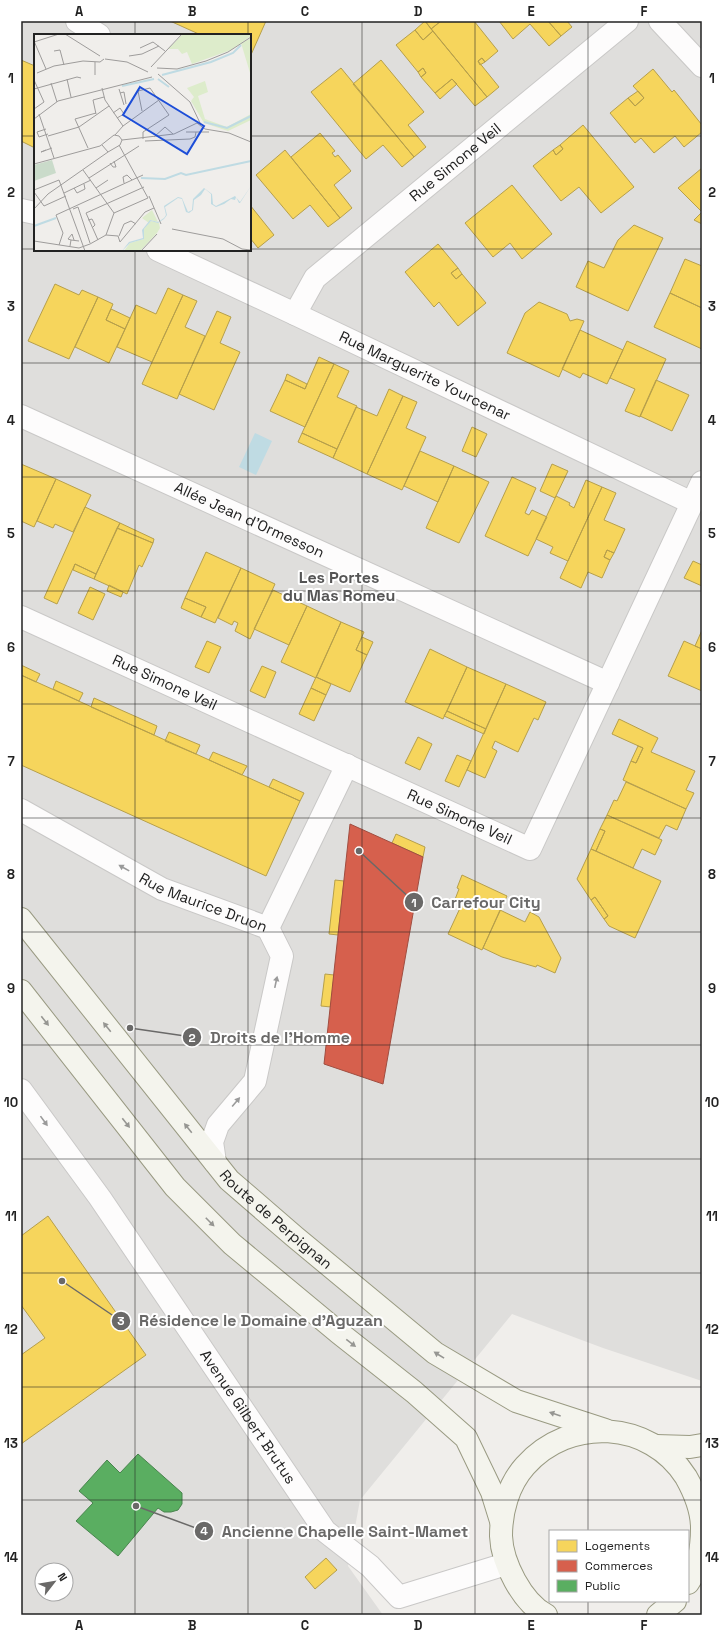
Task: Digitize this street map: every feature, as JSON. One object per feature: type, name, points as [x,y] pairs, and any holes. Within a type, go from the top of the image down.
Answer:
[{"type":"main road","name":"Route de Perpignan","points":[[21,919],[230,1180],[289,1232],[435,1353],[516,1401],[605,1430]]},
{"type":"main road","points":[[21,991],[175,1187],[232,1244],[338,1332],[414,1392],[466,1438],[492,1492],[501,1521]]},
{"type":"main road","points":[[543,1614],[520,1591],[506,1564],[501,1543],[501,1521],[508,1492],[524,1466],[547,1446],[575,1434],[605,1430],[632,1435],[656,1446],[678,1465],[694,1490],[702,1518],[702,1546],[695,1575]]},
{"type":"main road","points":[[656,1446],[690,1447],[702,1445]]},
{"type":"main road","points":[[658,1615],[674,1602]]},
{"type":"main road","points":[[674,1615],[675,1602]]},
{"type":"street","points":[[77,21],[97,34]]},
{"type":"street","name":"Rue Simone Veil","points":[[295,314],[315,278],[627,21]]},
{"type":"street","points":[[660,21],[702,66]]},
{"type":"street","points":[[21,210],[34,213]]},
{"type":"street","name":"Rue Marguerite Yourcenar","points":[[160,251],[692,503]]},
{"type":"street","name":"Allée Jean d'Ormesson","points":[[21,416],[608,683]]},
{"type":"street","name":"Rue Simone Veil","points":[[21,617],[530,849],[702,482]]},
{"type":"street","points":[[268,928],[347,766]]},
{"type":"street","name":"Rue Maurice Druon","points":[[21,810],[162,889],[268,928],[282,956],[255,1081],[218,1125],[212,1142],[215,1162]]},
{"type":"street","name":"Avenue Gilbert Brutus","points":[[21,1090],[79,1169],[324,1531],[370,1566],[399,1597],[506,1564]]},
{"type":"shaded area","points":[[21,21],[702,21],[702,1381],[603,1348],[512,1314],[360,1500],[348,1566],[383,1615],[21,1615]]},
{"type":"water","points":[[255,433],[272,441],[256,475],[239,467]]},
{"type":"building: Logements","points":[[170,21],[266,21],[251,55],[251,34],[199,34]]},
{"type":"building: Logements","points":[[425,21],[441,21],[431,29]]},
{"type":"building: Logements","points":[[425,21],[433,31],[423,40],[415,30]]},
{"type":"building: Logements","points":[[441,21],[474,21],[498,51],[485,62],[482,58],[478,61],[499,87],[487,97],[431,29]]},
{"type":"building: Logements","points":[[499,21],[548,21],[561,36],[549,46],[530,24],[513,39]]},
{"type":"building: Logements","points":[[548,21],[567,21],[572,27],[561,36]]},
{"type":"building: Logements","points":[[415,30],[423,40],[433,31],[487,97],[475,106],[452,79],[435,93],[421,77],[426,73],[423,68],[418,72],[396,45]]},
{"type":"building: Logements","points":[[482,58],[485,62],[480,65],[478,61]]},
{"type":"building: Logements","points":[[21,60],[34,66],[34,148],[21,141]]},
{"type":"building: Logements","points":[[381,60],[424,112],[408,125],[426,147],[414,157],[353,84]]},
{"type":"building: Logements","points":[[341,68],[414,157],[402,167],[383,145],[366,159],[311,92]]},
{"type":"building: Logements","points":[[423,68],[426,73],[421,77],[418,72]]},
{"type":"building: Logements","points":[[653,69],[672,92],[674,90],[702,125],[702,132],[684,147],[675,136],[654,153],[641,138],[635,143],[610,113],[628,98],[635,106],[644,98],[633,86]]},
{"type":"building: Logements","points":[[452,79],[457,84],[440,99],[435,93]]},
{"type":"building: Logements","points":[[638,91],[644,98],[635,106],[628,98]]},
{"type":"building: Logements","points":[[583,125],[634,187],[601,213],[579,187],[561,201],[533,166],[553,150],[556,155],[563,149],[560,145]]},
{"type":"building: Logements","points":[[320,133],[335,151],[332,153],[335,157],[338,155],[351,171],[334,185],[352,208],[340,218],[291,157]]},
{"type":"building: Logements","points":[[560,145],[563,149],[556,155],[553,150]]},
{"type":"building: Logements","points":[[285,150],[340,218],[328,227],[310,205],[293,219],[256,175]]},
{"type":"building: Logements","points":[[702,168],[702,212],[678,188]]},
{"type":"building: Logements","points":[[512,185],[552,234],[522,259],[510,243],[493,257],[465,223]]},
{"type":"building: Logements","points":[[251,206],[274,235],[258,248],[251,239]]},
{"type":"building: Logements","points":[[702,212],[702,224],[694,220]]},
{"type":"building: Logements","points":[[634,225],[663,238],[628,311],[576,287],[588,261],[604,268],[618,240]]},
{"type":"building: Logements","points":[[438,244],[458,268],[451,273],[456,279],[462,274],[486,303],[458,326],[439,302],[434,307],[405,272]]},
{"type":"building: Logements","points":[[685,259],[702,266],[702,308],[670,293]]},
{"type":"building: Logements","points":[[458,268],[462,274],[456,279],[451,273]]},
{"type":"building: Logements","points":[[55,284],[79,295],[82,290],[98,297],[69,359],[28,341]]},
{"type":"building: Logements","points":[[168,288],[183,295],[152,362],[117,347],[136,305],[156,314]]},
{"type":"building: Logements","points":[[670,293],[702,308],[702,349],[654,327]]},
{"type":"building: Logements","points":[[183,295],[197,301],[185,327],[205,336],[177,399],[142,384]]},
{"type":"building: Logements","points":[[98,297],[113,304],[106,320],[125,329],[109,363],[75,347]]},
{"type":"building: Logements","points":[[539,302],[567,314],[570,321],[577,319],[584,321],[559,377],[507,353],[525,313]]},
{"type":"building: Logements","points":[[111,309],[130,318],[125,329],[106,320]]},
{"type":"building: Logements","points":[[217,311],[231,317],[220,343],[240,352],[214,410],[179,394]]},
{"type":"building: Logements","points":[[580,330],[623,350],[607,384],[583,373],[580,378],[562,369]]},
{"type":"building: Logements","points":[[627,341],[666,359],[640,417],[625,411],[635,389],[610,378]]},
{"type":"building: Logements","points":[[319,357],[334,364],[305,427],[270,411],[285,380],[305,389]]},
{"type":"building: Logements","points":[[334,364],[349,371],[337,397],[357,406],[337,449],[302,433]]},
{"type":"building: Logements","points":[[287,374],[307,384],[305,389],[285,380]]},
{"type":"building: Logements","points":[[656,380],[689,395],[672,431],[640,416]]},
{"type":"building: Logements","points":[[389,389],[403,396],[367,474],[333,458],[356,407],[377,416]]},
{"type":"building: Logements","points":[[403,396],[417,402],[406,428],[426,437],[402,490],[367,474]]},
{"type":"building: Logements","points":[[472,427],[487,434],[476,457],[462,451]]},
{"type":"building: Logements","points":[[302,433],[337,449],[333,458],[298,442]]},
{"type":"building: Logements","points":[[420,451],[454,466],[438,502],[404,486]]},
{"type":"building: Logements","points":[[21,464],[56,479],[34,527],[21,521]]},
{"type":"building: Logements","points":[[552,464],[568,471],[555,498],[540,491]]},
{"type":"building: Logements","points":[[454,466],[489,482],[459,543],[426,528]]},
{"type":"building: Logements","points":[[512,477],[536,488],[525,513],[529,515],[532,510],[547,517],[528,556],[485,536]]},
{"type":"building: Logements","points":[[56,479],[91,495],[73,532],[55,524],[53,528],[37,521]]},
{"type":"building: Logements","points":[[586,480],[602,487],[568,561],[550,553],[553,547],[536,539],[556,496],[570,503],[569,505],[574,508]]},
{"type":"building: Logements","points":[[602,487],[616,493],[604,520],[625,529],[614,553],[607,550],[604,557],[610,560],[602,578],[588,572],[581,588],[560,578]]},
{"type":"building: Logements","points":[[85,507],[120,523],[96,574],[75,564],[57,604],[44,598]]},
{"type":"building: Logements","points":[[120,523],[154,539],[153,543],[117,528]]},
{"type":"building: Logements","points":[[117,528],[153,543],[142,567],[139,565],[127,594],[94,579]]},
{"type":"building: Logements","points":[[607,550],[614,553],[610,560],[604,557]]},
{"type":"building: Logements","points":[[206,552],[241,568],[215,623],[201,617],[206,607],[185,598]]},
{"type":"building: Logements","points":[[693,561],[702,565],[702,586],[684,578]]},
{"type":"building: Logements","points":[[75,564],[96,574],[94,579],[73,570]]},
{"type":"building: Logements","points":[[241,568],[275,584],[250,639],[235,631],[238,623],[234,621],[232,625],[218,618]]},
{"type":"building: Logements","points":[[109,585],[123,592],[121,597],[107,591]]},
{"type":"building: Logements","points":[[90,587],[105,594],[93,620],[78,613]]},
{"type":"building: Logements","points":[[273,590],[307,606],[289,645],[254,629]]},
{"type":"building: Logements","points":[[185,598],[206,607],[201,617],[181,608]]},
{"type":"building: Logements","points":[[307,606],[341,622],[316,678],[281,662]]},
{"type":"building: Logements","points":[[341,622],[364,632],[356,650],[367,655],[350,692],[316,677]]},
{"type":"building: Logements","points":[[702,630],[702,649],[695,646]]},
{"type":"building: Logements","points":[[362,637],[373,642],[367,655],[356,650]]},
{"type":"building: Logements","points":[[207,641],[221,647],[209,673],[195,667]]},
{"type":"building: Logements","points":[[684,641],[702,649],[702,691],[668,676]]},
{"type":"building: Logements","points":[[430,649],[467,667],[443,719],[405,702]]},
{"type":"building: Logements","points":[[21,665],[40,674],[36,682],[21,675]]},
{"type":"building: Logements","points":[[262,666],[276,672],[265,698],[250,691]]},
{"type":"building: Logements","points":[[467,667],[506,684],[486,729],[447,711]]},
{"type":"building: Logements","points":[[21,675],[300,801],[266,876],[21,765]]},
{"type":"building: Logements","points":[[316,677],[331,684],[326,695],[311,688]]},
{"type":"building: Logements","points":[[56,681],[83,693],[79,701],[53,689]]},
{"type":"building: Logements","points":[[506,684],[546,702],[538,720],[534,718],[518,752],[495,741],[492,748],[497,751],[485,778],[467,770]]},
{"type":"building: Logements","points":[[311,688],[326,695],[314,721],[299,714]]},
{"type":"building: Logements","points":[[94,698],[157,726],[154,735],[91,707]]},
{"type":"building: Logements","points":[[447,711],[486,729],[484,734],[444,716]]},
{"type":"building: Logements","points":[[619,719],[658,738],[651,752],[695,771],[686,790],[694,793],[686,809],[623,780],[631,761],[636,763],[643,748],[612,734]]},
{"type":"building: Logements","points":[[169,732],[200,745],[196,754],[165,741]]},
{"type":"building: Logements","points":[[418,737],[432,744],[420,770],[405,763]]},
{"type":"building: Logements","points":[[638,746],[643,748],[636,763],[631,761]]},
{"type":"building: Logements","points":[[213,752],[247,766],[242,775],[209,760]]},
{"type":"building: Logements","points":[[457,755],[471,761],[459,787],[445,781]]},
{"type":"building: Logements","points":[[273,779],[304,793],[300,801],[269,787]]},
{"type":"building: Logements","points":[[626,782],[686,809],[677,830],[666,825],[659,838],[607,815],[614,800],[617,801]]},
{"type":"building: Logements","points":[[607,815],[662,840],[655,855],[642,849],[633,868],[596,851],[605,831],[600,829]]},
{"type":"building: Logements","points":[[600,829],[605,831],[596,851],[591,849]]},
{"type":"building: Logements","points":[[396,834],[425,847],[423,857],[392,843]]},
{"type":"building: Logements","points":[[591,849],[661,881],[635,938],[609,926],[604,919],[608,916],[595,897],[591,900],[577,879]]},
{"type":"building: Logements","points":[[462,875],[507,896],[482,950],[448,934],[461,906],[454,902]]},
{"type":"building: Logements","points":[[335,880],[344,881],[338,935],[329,934]]},
{"type":"building: Logements","points":[[595,897],[608,916],[604,919],[591,900]]},
{"type":"building: Logements","points":[[500,910],[525,922],[530,912],[539,917],[561,958],[555,973],[537,965],[536,967],[502,957],[483,948]]},
{"type":"building: Logements","points":[[325,974],[334,975],[331,1007],[321,1006]]},
{"type":"building: Logements","points":[[48,1216],[146,1355],[21,1444],[21,1355],[45,1338],[21,1305],[21,1236]]},
{"type":"building: Logements","points":[[326,1558],[337,1570],[315,1589],[305,1577]]},
{"type":"building: Commerces","points":[[350,824],[423,857],[383,1084],[324,1064]]},
{"type":"building: Public","points":[[138,1454],[182,1493],[182,1504],[178,1510],[171,1512],[164,1512],[158,1508],[118,1556],[76,1521],[93,1503],[79,1491],[107,1460],[120,1473]]},
{"type":"place","name":"Carrefour City","points":[[359,851]]},
{"type":"place","name":"Droits de l'Homme","points":[[130,1028]]},
{"type":"place","name":"Résidence le Domaine d'Aguzan","points":[[62,1281]]},
{"type":"place","name":"Ancienne Chapelle Saint-Mamet","points":[[136,1506]]},
{"type":"district","name":"Les Portes du Mas Romeu","points":[[339,586]]}]
